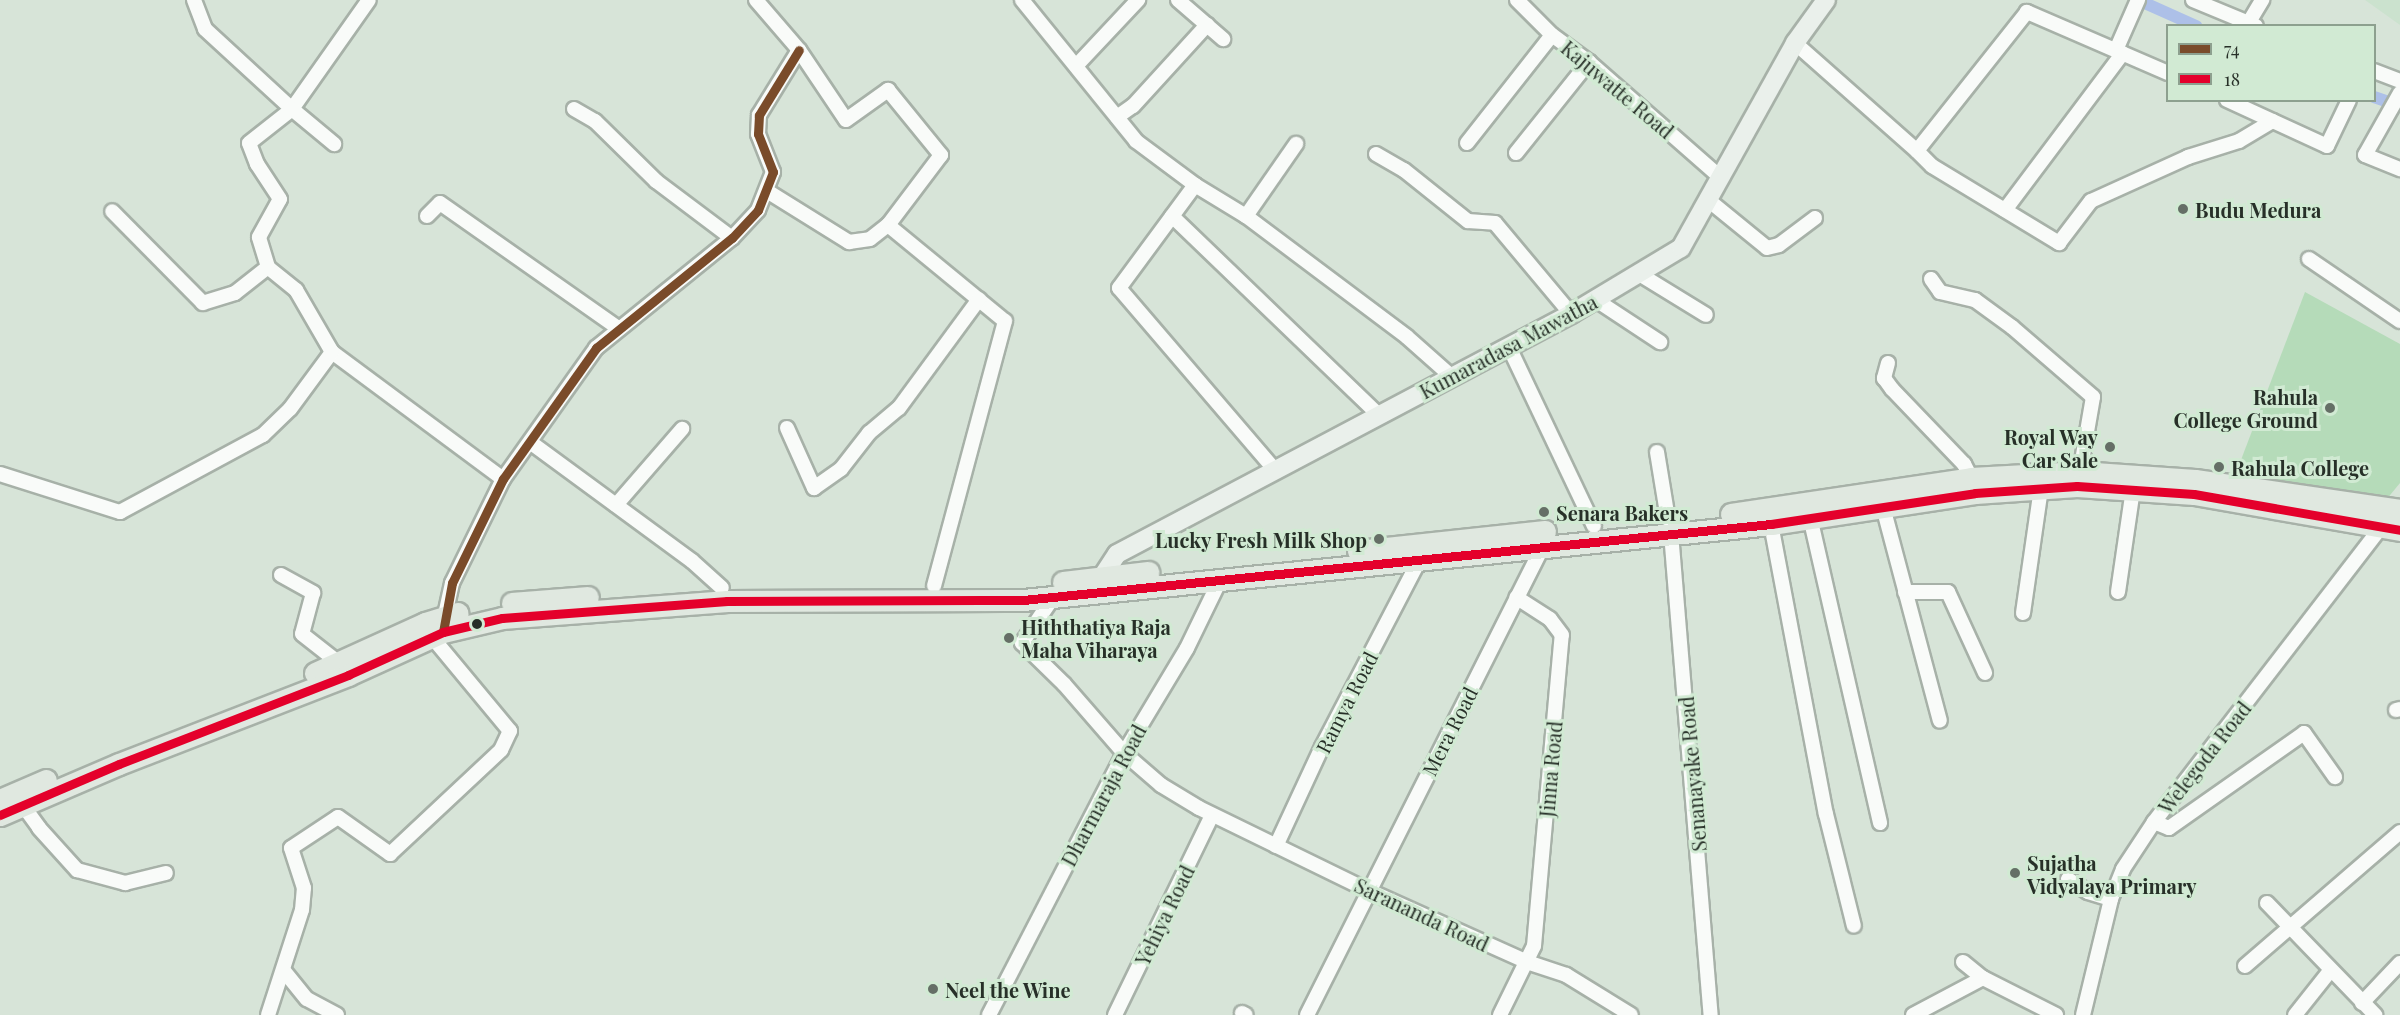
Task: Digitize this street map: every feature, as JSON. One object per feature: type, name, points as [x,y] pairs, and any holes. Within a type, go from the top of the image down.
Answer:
[{"type":"highway","points":[[0,816],[13,800],[339,663],[439,629],[502,618],[934,586],[1103,585],[1221,578],[1420,560],[1594,526],[1771,524],[1810,517],[1835,506],[1971,478],[2080,472],[2174,478],[2398,507]]},
{"type":"highway","points":[[13,800],[119,764],[348,675],[474,609],[545,599],[722,588],[974,601],[1054,596],[1103,585],[1670,526],[1720,516],[1835,506],[1883,507],[1975,493],[2041,488],[2133,489],[2194,494],[2390,529]]},
{"type":"main road","name":"Kumaradasa Mawatha","points":[[1103,585],[1117,554],[1571,314],[1641,275],[1681,248],[1795,43],[1826,0]]},
{"type":"main road","points":[[2390,529],[2398,507]]},
{"type":"street","points":[[194,0],[205,29],[292,109],[334,144]]},
{"type":"street","points":[[369,0],[292,109],[249,143],[257,164],[280,200],[259,237],[268,267],[296,290],[332,352],[502,479]]},
{"type":"street","points":[[756,0],[799,50],[846,120],[888,90],[941,155],[888,225],[870,239],[849,242],[767,191]]},
{"type":"street","points":[[1076,66],[1138,0]]},
{"type":"street","points":[[1178,0],[1224,39]]},
{"type":"street","name":"Kajuwatte Road","points":[[1517,0],[1552,35],[1589,62],[1720,177]]},
{"type":"street","points":[[2005,210],[2119,52],[2138,0]]},
{"type":"street","points":[[2193,0],[2252,24],[2262,0]]},
{"type":"street","points":[[1029,3],[1136,141],[1195,185],[1246,216],[1407,337],[1452,377]]},
{"type":"street","points":[[1917,151],[2027,12],[2166,73]]},
{"type":"street","points":[[1117,117],[1133,106],[1207,25]]},
{"type":"street","points":[[1467,143],[1552,35]]},
{"type":"street","points":[[1795,43],[1932,166],[2059,243],[2091,201],[2188,157],[2239,141],[2272,121]]},
{"type":"street","points":[[268,1015],[302,910],[304,888],[291,848],[338,817],[390,854],[501,750],[510,731],[439,629],[452,583],[502,479],[596,348],[732,238],[758,210],[773,172],[758,134],[759,115],[799,50]]},
{"type":"street","points":[[1516,153],[1589,62]]},
{"type":"street","points":[[2376,73],[2400,81]]},
{"type":"street","points":[[2400,93],[2365,155],[2400,169]]},
{"type":"street","points":[[2231,102],[2327,146],[2348,102]]},
{"type":"street","points":[[574,109],[594,122],[656,181],[732,238]]},
{"type":"street","points":[[1246,216],[1296,144]]},
{"type":"street","points":[[1376,154],[1404,170],[1468,221],[1496,223],[1571,314]]},
{"type":"street","points":[[1195,185],[1119,288],[1274,469]]},
{"type":"street","points":[[1707,199],[1767,248],[1779,245],[1815,218]]},
{"type":"street","points":[[427,216],[440,203],[618,328]]},
{"type":"street","points":[[112,211],[204,303],[235,293],[268,267]]},
{"type":"street","points":[[1172,216],[1379,415]]},
{"type":"street","points":[[888,225],[1005,321],[934,586]]},
{"type":"street","points":[[2309,259],[2400,321]]},
{"type":"street","points":[[1641,275],[1706,315]]},
{"type":"street","points":[[1931,279],[1940,292],[1975,300],[2012,327],[2093,397],[2080,472]]},
{"type":"street","points":[[787,428],[814,488],[841,470],[869,433],[899,408],[979,299]]},
{"type":"street","points":[[1596,300],[1660,342]]},
{"type":"street","points":[[1509,347],[1594,526]]},
{"type":"street","points":[[0,474],[120,512],[263,435],[290,409],[332,352]]},
{"type":"street","points":[[1888,363],[1884,378],[1964,464],[1971,478]]},
{"type":"street","points":[[616,505],[682,429]]},
{"type":"street","points":[[530,442],[616,505],[722,588]]},
{"type":"street","name":"Senanayake Road","points":[[1657,452],[1670,526],[1711,1015]]},
{"type":"street","points":[[2023,614],[2041,488]]},
{"type":"street","points":[[2118,592],[2133,489]]},
{"type":"street","points":[[1883,507],[1940,721]]},
{"type":"street","points":[[1810,517],[1880,823]]},
{"type":"street","points":[[1771,524],[1826,814],[1854,926]]},
{"type":"street","name":"Welegoda Road","points":[[2083,1015],[2111,899],[2123,869],[2154,822],[2390,529]]},
{"type":"street","name":"Mera Road","points":[[1307,1015],[1367,890],[1530,572],[1535,539]]},
{"type":"street","name":"Ramya Road","points":[[1276,846],[1322,747],[1420,560]]},
{"type":"street","points":[[281,575],[313,593],[302,634],[339,663]]},
{"type":"street","name":"Dharmaraja Road","points":[[989,1015],[1124,753],[1187,648],[1221,578]]},
{"type":"street","points":[[1905,592],[1948,592],[1985,673]]},
{"type":"street","name":"Sarananda Road","points":[[1054,596],[1022,643],[1064,684],[1124,753],[1161,785],[1212,814],[1367,890],[1527,962],[1566,975],[1631,1015]]},
{"type":"street","name":"Jinna Road","points":[[1500,1015],[1534,946],[1562,635],[1550,619],[1516,597]]},
{"type":"street","points":[[2154,822],[2169,828],[2304,733],[2335,777]]},
{"type":"street","points":[[13,800],[77,870],[124,884],[166,873]]},
{"type":"street","name":"Yehiya Road","points":[[1115,1015],[1212,814]]},
{"type":"street","points":[[2245,966],[2400,832]]},
{"type":"street","points":[[2068,879],[2088,892],[2111,899]]},
{"type":"street","points":[[2267,903],[2288,928],[2375,1015]]},
{"type":"street","points":[[1963,962],[1983,978],[2056,1015]]},
{"type":"street","points":[[2362,1003],[2400,963]]},
{"type":"street","points":[[284,971],[307,999],[337,1015]]},
{"type":"street","points":[[2295,1015],[2330,971]]},
{"type":"street","points":[[1913,1015],[1983,978]]},
{"type":"shaded area","points":[[2365,0],[2400,0],[2400,25]]},
{"type":"green space","name":"Rahula College Ground","points":[[2305,292],[2400,344],[2400,483],[2386,500],[2236,473]]},
{"type":"waterway","points":[[2138,0],[2192,24]]},
{"type":"waterway","points":[[2376,98],[2400,106]]},
{"type":"transit line","name":"74","points":[[443,632],[452,583],[503,479],[596,348],[732,238],[758,210],[773,172],[758,134],[759,115],[799,50]]},
{"type":"transit line","name":"18","points":[[0,815],[119,764],[348,675],[443,632],[502,618],[727,601],[1023,600],[1771,524],[1975,493],[2077,486],[2194,494],[2400,530]]},
{"type":"place","name":"Budu Medura","points":[[2183,209]]},
{"type":"place","name":"Rahula College Ground","points":[[2330,408]]},
{"type":"place","name":"Royal Way Car Sale","points":[[2110,447]]},
{"type":"place","name":"Rahula College","points":[[2219,467]]},
{"type":"place","name":"Senara Bakers","points":[[1544,512]]},
{"type":"place","name":"Lucky Fresh Milk Shop","points":[[1379,539]]},
{"type":"place","name":"Hiththatiya Raja Maha Viharaya","points":[[1009,638]]},
{"type":"place","name":"Sujatha Vidyalaya Primary","points":[[2015,873]]},
{"type":"place","name":"Neel the Wine","points":[[933,989]]}]
